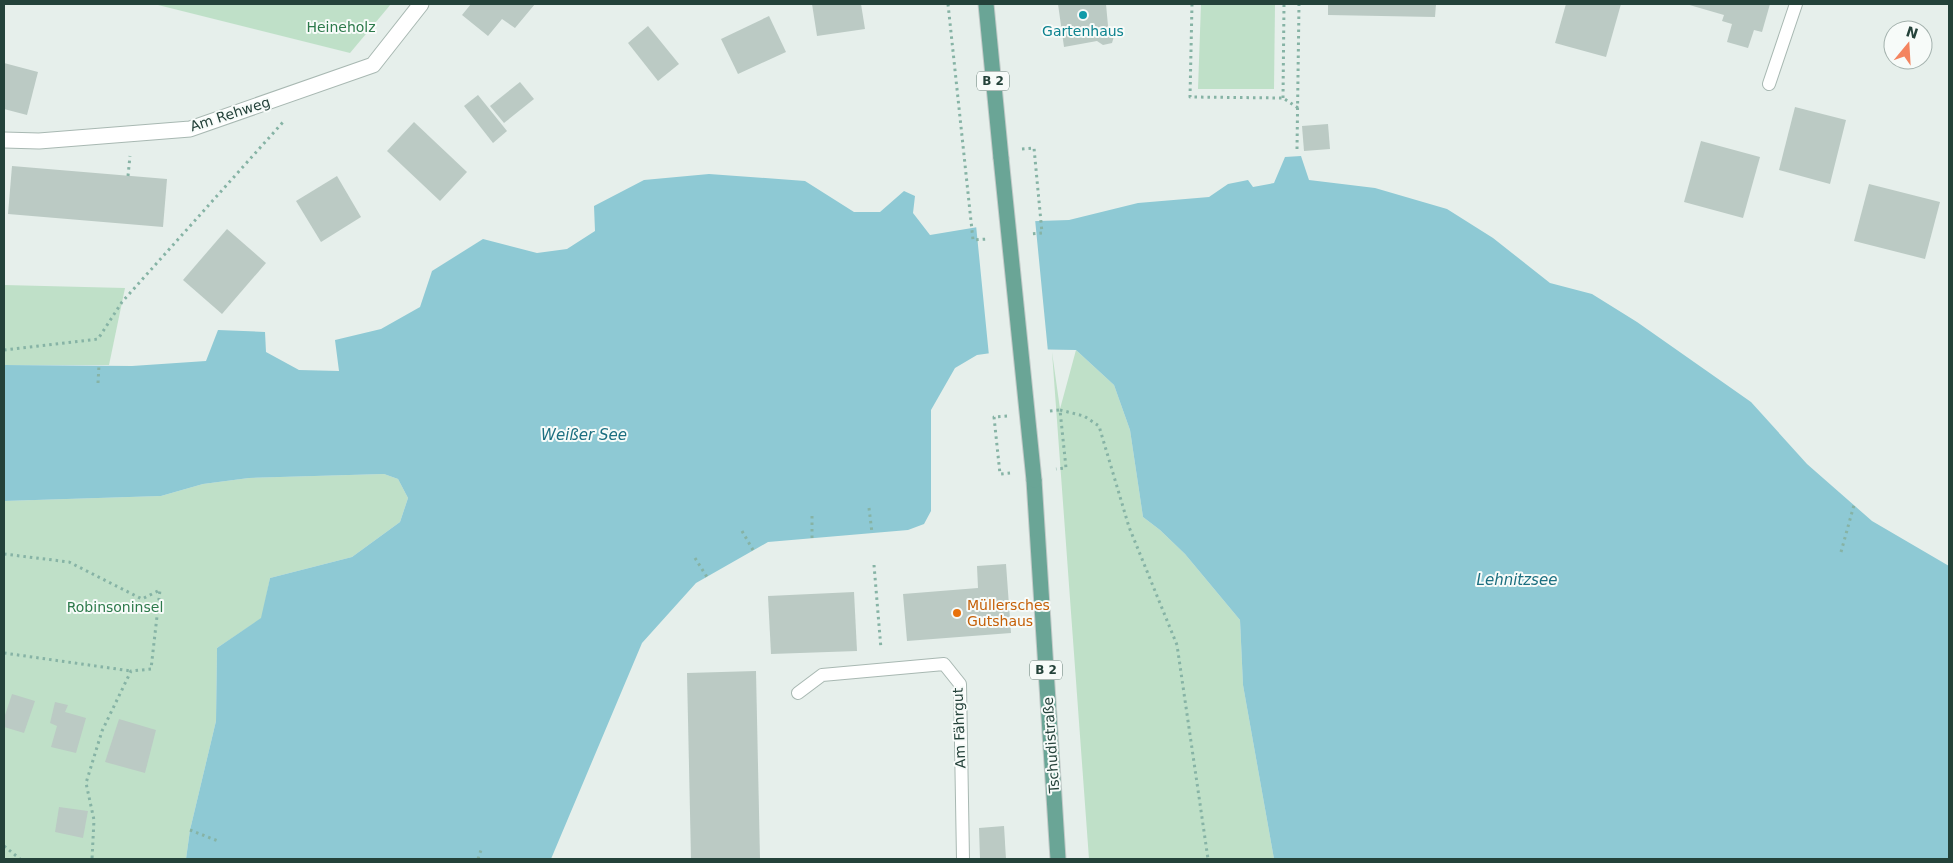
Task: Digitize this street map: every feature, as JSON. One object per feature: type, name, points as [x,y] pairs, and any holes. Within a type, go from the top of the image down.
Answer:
[{"type":"main road","name":"Tschudistraße","points":[[986,4],[1034,480],[1058,859]]},
{"type":"street","name":"Am Rehweg","points":[[4,140],[39,141],[190,129],[373,65],[421,4]]},
{"type":"lane","points":[[1769,84],[1796,4]]},
{"type":"lane","name":"Am Fährgut","points":[[798,693],[822,675],[944,664],[960,684],[963,859]]},
{"type":"path","points":[[948,4],[973,240]]},
{"type":"path","points":[[1192,4],[1190,97],[1283,98],[1298,108]]},
{"type":"path","points":[[1283,98],[1284,4]]},
{"type":"path","points":[[1298,149],[1299,4]]},
{"type":"path","points":[[4,350],[98,339],[122,302],[290,114]]},
{"type":"path","points":[[1020,149],[1034,148],[1042,233]]},
{"type":"path","points":[[98,383],[99,365]]},
{"type":"path","points":[[1060,410],[1084,416],[1099,426],[1129,527],[1177,645],[1208,859]]},
{"type":"path","points":[[1052,469],[1066,468],[1062,420]]},
{"type":"path","points":[[996,427],[1000,474],[1012,472]]},
{"type":"path","points":[[1841,552],[1854,505]]},
{"type":"path","points":[[869,508],[872,534]]},
{"type":"path","points":[[812,516],[812,538]]},
{"type":"path","points":[[742,530],[753,550]]},
{"type":"path","points":[[4,554],[69,562],[142,599],[160,590],[151,670],[131,671],[4,652]]},
{"type":"path","points":[[695,558],[707,577]]},
{"type":"path","points":[[874,565],[882,669]]},
{"type":"path","points":[[92,859],[94,820],[86,783],[102,731],[131,671]]},
{"type":"path","points":[[190,830],[218,841]]},
{"type":"path","points":[[4,846],[20,859]]},
{"type":"path","points":[[482,847],[478,859],[483,859]]},
{"type":"green space","name":"Heineholz","points":[[154,4],[391,4],[350,53]]},
{"type":"green space","points":[[1201,4],[1275,4],[1274,89],[1198,89]]},
{"type":"green space","points":[[4,285],[125,288],[109,365],[4,365]]},
{"type":"green space","points":[[1076,350],[1114,385],[1130,430],[1143,517],[1185,554],[1240,620],[1243,685],[1274,859],[1089,859],[1052,352],[1060,409]]},
{"type":"green space","name":"Robinsoninsel","points":[[384,474],[398,479],[408,498],[400,522],[352,557],[270,578],[262,618],[217,648],[216,721],[190,830],[186,859],[4,859],[4,501],[161,496],[203,484],[249,478]]},
{"type":"water","points":[[1301,156],[1309,180],[1375,188],[1447,209],[1493,238],[1550,283],[1592,294],[1637,322],[1751,402],[1807,464],[1872,521],[1949,566],[1949,859],[1274,859],[1243,685],[1240,620],[1185,554],[1143,517],[1130,430],[1114,385],[1076,350],[1020,349],[977,355],[955,368],[931,410],[931,511],[924,524],[908,530],[768,542],[696,583],[642,643],[551,859],[186,859],[190,830],[216,721],[217,648],[261,618],[270,578],[352,557],[400,522],[408,498],[398,479],[384,474],[249,478],[203,484],[161,496],[4,501],[4,365],[132,366],[206,361],[218,330],[265,332],[266,352],[299,370],[339,371],[335,340],[381,329],[420,307],[432,271],[483,239],[537,253],[567,249],[595,231],[594,206],[644,180],[709,174],[805,181],[854,212],[880,212],[904,191],[915,196],[913,213],[930,235],[1008,222],[1069,220],[1138,203],[1209,197],[1228,184],[1248,180],[1253,187],[1274,183],[1285,157]]},
{"type":"pier","points":[[1008,219],[1035,219],[1048,352],[1020,352],[989,356],[976,225]]},
{"type":"building","points":[[471,4],[535,4],[515,28],[502,19],[488,36],[462,15]]},
{"type":"building","points":[[812,4],[861,4],[865,29],[817,36]]},
{"type":"building","name":"Gartenhaus","points":[[1058,4],[1106,4],[1108,26],[1115,33],[1112,43],[1103,45],[1097,41],[1064,47]]},
{"type":"building","points":[[1328,4],[1436,4],[1435,17],[1328,15]]},
{"type":"building","points":[[1566,4],[1621,4],[1606,57],[1555,43]]},
{"type":"building","points":[[1686,4],[1770,4],[1762,32],[1754,30],[1748,48],[1727,42],[1732,24],[1722,21],[1724,15]]},
{"type":"building","points":[[769,16],[786,52],[738,74],[721,39]]},
{"type":"building","points":[[648,26],[679,64],[658,81],[628,43]]},
{"type":"building","points":[[4,63],[38,72],[27,115],[4,109]]},
{"type":"building","points":[[520,82],[534,99],[504,123],[490,106]]},
{"type":"building","points":[[478,95],[507,131],[493,143],[464,106]]},
{"type":"building","points":[[1795,107],[1846,120],[1830,184],[1779,170]]},
{"type":"building","points":[[414,122],[467,172],[440,201],[387,151]]},
{"type":"building","points":[[1328,124],[1330,149],[1304,151],[1302,126]]},
{"type":"building","points":[[1701,141],[1760,157],[1743,218],[1684,202]]},
{"type":"building","points":[[12,166],[167,179],[163,227],[8,214]]},
{"type":"building","points":[[337,176],[361,217],[321,242],[296,201]]},
{"type":"building","points":[[1869,184],[1940,202],[1925,259],[1854,241]]},
{"type":"building","points":[[227,229],[266,263],[222,314],[183,280]]},
{"type":"building","name":"Müllersches Gutshaus","points":[[1006,564],[1011,633],[907,641],[903,594],[978,588],[977,566]]},
{"type":"building","points":[[854,592],[857,651],[771,654],[768,596]]},
{"type":"building","points":[[756,671],[760,859],[691,859],[687,673]]},
{"type":"building","points":[[12,694],[35,701],[24,733],[4,727],[4,718]]},
{"type":"building","points":[[55,702],[68,705],[65,712],[86,718],[76,753],[51,747],[57,726],[50,723]]},
{"type":"building","points":[[119,719],[156,730],[145,773],[105,762]]},
{"type":"building","points":[[59,807],[88,811],[83,838],[55,832]]},
{"type":"building","points":[[1004,826],[1006,859],[980,859],[979,828]]},
{"type":"place","name":"Gartenhaus","points":[[1083,15]]},
{"type":"place","name":"Müllersches Gutshaus","points":[[957,613]]},
{"type":"water label","name":"Weißer See","points":[[584,435]]},
{"type":"water label","name":"Lehnitzsee","points":[[1517,580]]}]
